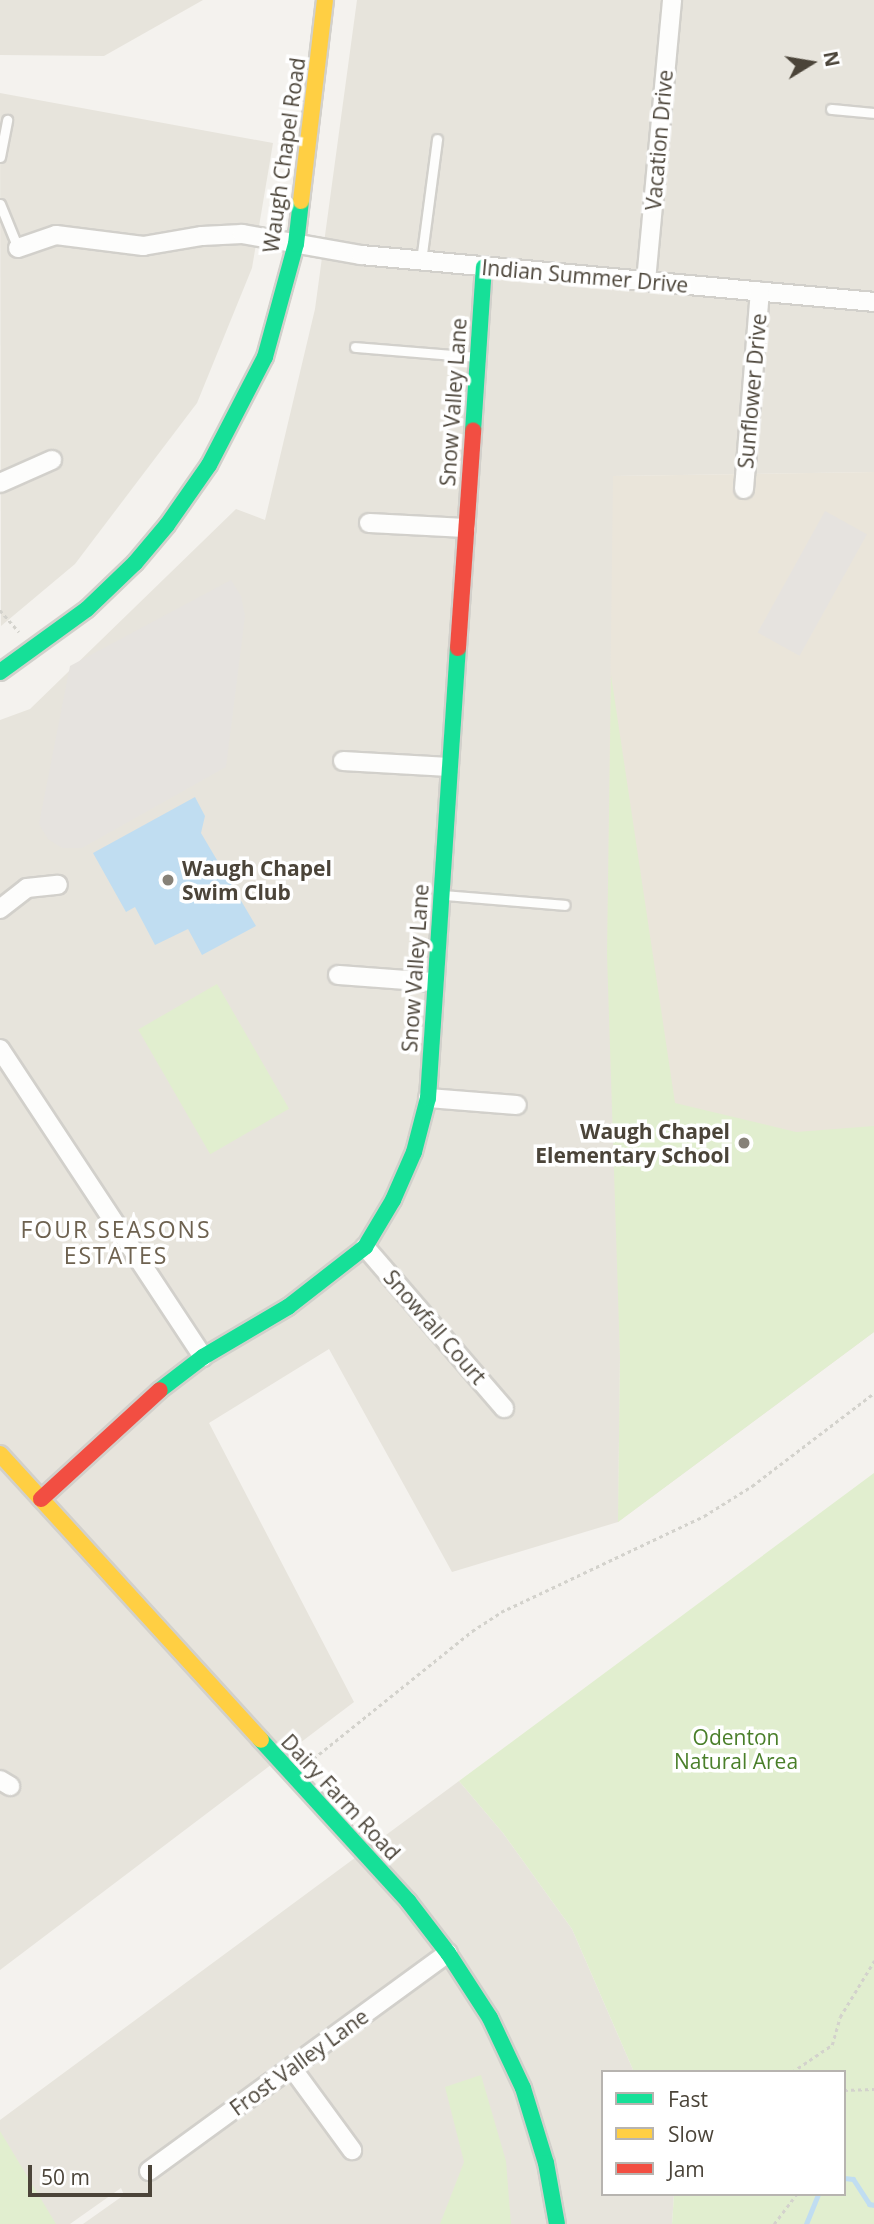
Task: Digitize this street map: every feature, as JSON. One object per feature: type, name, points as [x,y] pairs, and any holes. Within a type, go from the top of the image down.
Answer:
[{"type":"street","name":"Waugh Chapel Road","points":[[0,672],[87,609],[135,563],[167,525],[209,465],[265,357],[296,244],[325,0]]},
{"type":"street","name":"Vacation Drive","points":[[646,281],[672,0]]},
{"type":"street","name":"Indian Summer Drive","points":[[18,247],[56,235],[143,246],[202,236],[242,234],[421,261],[874,302]]},
{"type":"street","name":"Snow Valley Lane","points":[[41,1499],[163,1387],[203,1357],[288,1307],[365,1247],[393,1200],[414,1152],[428,1098],[433,982],[484,267]]},
{"type":"street","name":"Sunflower Drive","points":[[744,489],[760,292]]},
{"type":"street","points":[[0,482],[51,460]]},
{"type":"street","points":[[369,523],[466,528]]},
{"type":"street","points":[[343,761],[449,767]]},
{"type":"street","points":[[0,909],[27,888],[58,884]]},
{"type":"street","points":[[338,975],[433,982]]},
{"type":"street","points":[[0,1049],[203,1357]]},
{"type":"street","points":[[428,1098],[517,1105]]},
{"type":"street","name":"Snowfall Court","points":[[365,1247],[505,1408]]},
{"type":"street","name":"Dairy Farm Road","points":[[0,1454],[408,1901],[448,1952],[491,2018],[523,2088],[546,2164],[556,2224]]},
{"type":"street","name":"Frost Valley Lane","points":[[149,2171],[448,1952]]},
{"type":"street","points":[[292,2068],[352,2150]]},
{"type":"lane","points":[[831,109],[874,113]]},
{"type":"lane","points":[[0,157],[8,120]]},
{"type":"lane","points":[[421,261],[437,139]]},
{"type":"lane","points":[[0,204],[18,247]]},
{"type":"lane","points":[[355,347],[476,357]]},
{"type":"lane","points":[[440,895],[565,905]]},
{"type":"path","points":[[0,610],[33,648]]},
{"type":"path","points":[[292,1776],[472,1631],[501,1612],[704,1516],[752,1486],[874,1393]]},
{"type":"path","points":[[795,2070],[832,2045],[840,2017],[874,1961]]},
{"type":"path","points":[[846,2090],[874,2088]]},
{"type":"path","points":[[774,2224],[795,2196]]},
{"type":"shaded area","points":[[0,0],[203,0],[104,56],[0,55]]},
{"type":"shaded area","points":[[357,0],[874,0],[874,472],[613,476],[620,1357],[618,1522],[452,1572],[329,1349],[209,1423],[354,1702],[0,1970],[0,720],[30,709],[236,509],[265,520],[315,309]]},
{"type":"shaded area","points":[[0,93],[273,143],[252,268],[197,403],[75,564],[1,626]]},
{"type":"shaded area","name":"Waugh Chapel Elementary School","points":[[874,472],[874,1332],[618,1522],[620,1357],[607,954],[613,476]]},
{"type":"shaded area","points":[[825,511],[867,534],[800,656],[758,633]]},
{"type":"shaded area","points":[[231,580],[241,596],[245,616],[226,767],[82,848],[62,848],[48,839],[39,824],[70,666]]},
{"type":"shaded area","points":[[459,1781],[503,1833],[572,1929],[633,2070],[601,2070],[601,2196],[674,2196],[672,2224],[83,2224],[124,2195],[121,2188],[70,2224],[39,2224],[0,2171],[0,2120]]},
{"type":"green space","points":[[611,675],[675,1103],[796,1132],[874,1126],[874,1332],[618,1522],[620,1357],[607,954]]},
{"type":"green space","points":[[217,984],[289,1109],[210,1154],[138,1030]]},
{"type":"green space","name":"Odenton Natural Area","points":[[874,1473],[874,2224],[672,2224],[674,2196],[846,2196],[846,2070],[633,2070],[572,1929],[503,1833],[459,1781]]},
{"type":"green space","points":[[481,2075],[506,2161],[511,2224],[440,2224],[464,2162],[445,2087]]},
{"type":"green space","points":[[0,2131],[56,2224],[0,2224]]},
{"type":"water","name":"Waugh Chapel Swim Club","points":[[195,797],[205,816],[201,833],[256,926],[202,955],[188,929],[155,945],[135,907],[126,912],[93,853]]},
{"type":"waterway","points":[[846,2178],[853,2179],[869,2204],[874,2205]]},
{"type":"waterway","points":[[806,2224],[817,2196]]},
{"type":"traffic: fast","points":[[0,672],[87,609],[135,563],[167,525],[209,465],[265,357],[296,244],[301,201]]},
{"type":"traffic: fast","points":[[473,431],[484,267]]},
{"type":"traffic: fast","points":[[160,1390],[203,1357],[288,1307],[365,1247],[393,1200],[414,1152],[428,1098],[458,648]]},
{"type":"traffic: fast","points":[[261,1740],[408,1901],[448,1953],[490,2018],[523,2088],[546,2163],[557,2224]]},
{"type":"traffic: slow","points":[[301,201],[325,0]]},
{"type":"traffic: slow","points":[[0,1454],[261,1740]]},
{"type":"traffic: jam","points":[[458,648],[473,431]]},
{"type":"traffic: jam","points":[[41,1499],[160,1390]]},
{"type":"place","name":"Waugh Chapel Swim Club","points":[[168,880]]},
{"type":"place","name":"Waugh Chapel Elementary School","points":[[744,1143]]},
{"type":"district","name":"FOUR SEASONS ESTATES","points":[[116,1242]]}]
